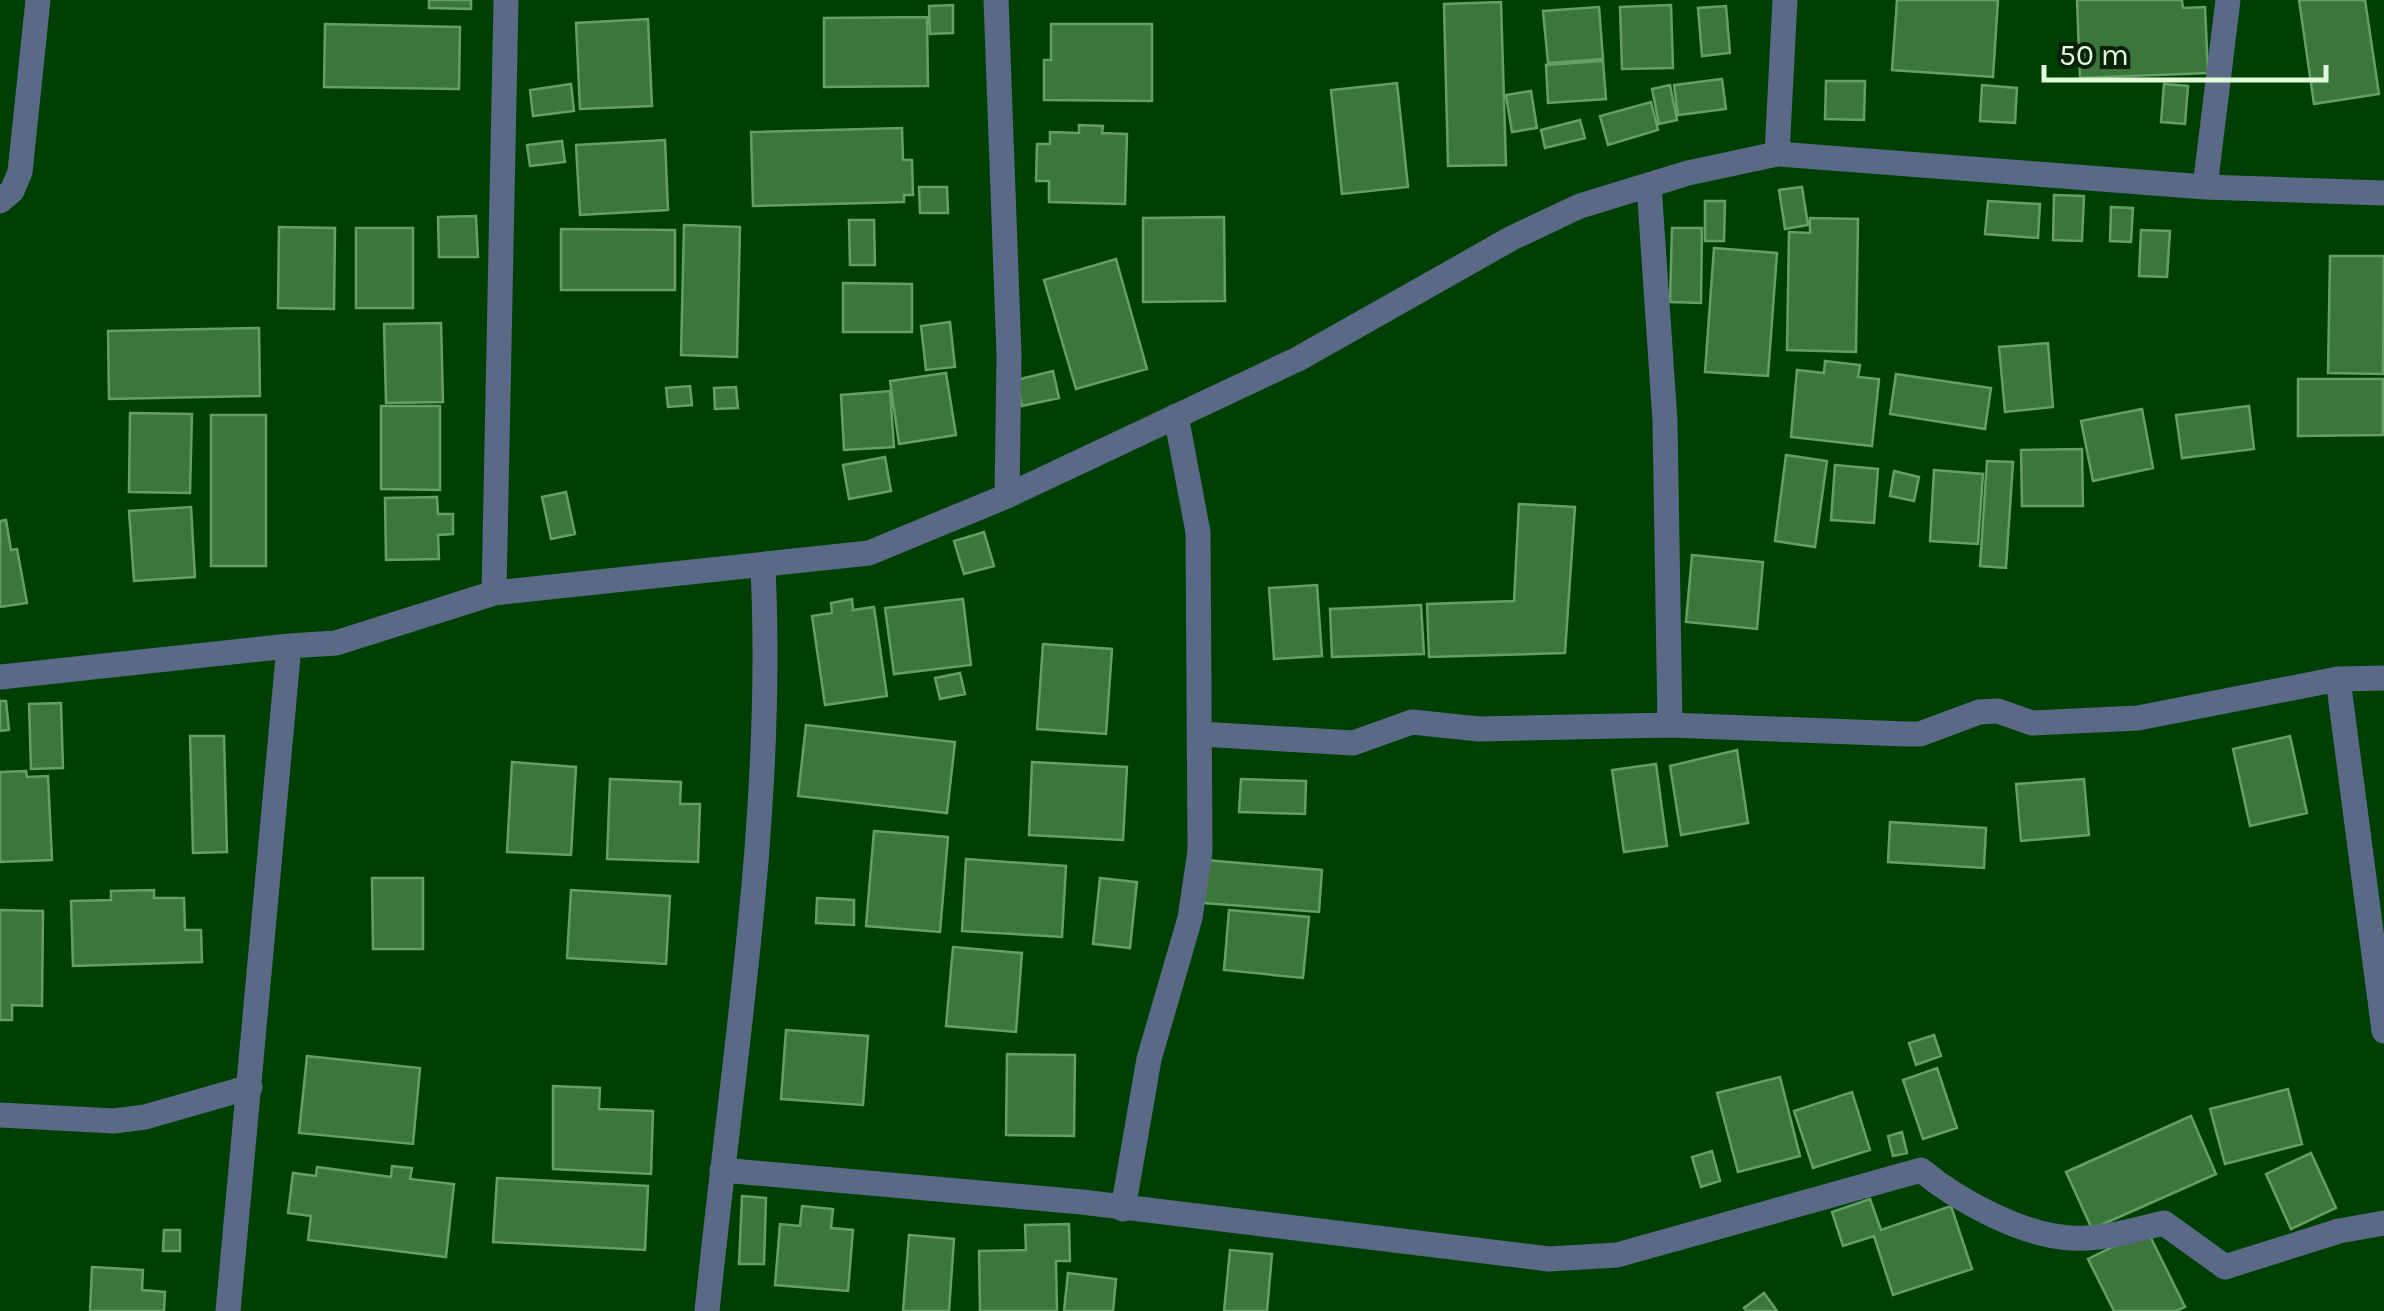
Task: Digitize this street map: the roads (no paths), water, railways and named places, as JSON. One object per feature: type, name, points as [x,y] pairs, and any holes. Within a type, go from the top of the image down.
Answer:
[{"type":"street","points":[[0,200],[12,191],[20,172],[38,0]]},
{"type":"street","points":[[494,594],[506,0]]},
{"type":"street","points":[[996,0],[1005,164],[1007,496]]},
{"type":"street","points":[[1777,154],[1786,0]]},
{"type":"street","points":[[2206,188],[2228,0]]},
{"type":"street","points":[[0,677],[336,643],[494,594],[764,568],[869,553],[1007,496],[1298,358],[1512,238],[1580,206],[1777,154],[2206,188],[2384,193]]},
{"type":"street","points":[[1649,185],[1665,421],[1670,725]]},
{"type":"street","points":[[1123,1210],[1150,1059],[1190,918],[1200,850],[1198,532],[1176,416]]},
{"type":"street","points":[[707,1311],[762,786],[768,652],[764,568]]},
{"type":"street","points":[[228,1311],[289,646]]},
{"type":"street","points":[[1200,734],[1353,743],[1412,722],[1479,729],[1670,725],[1920,734],[1979,712],[1998,711],[2032,723],[2138,718],[2338,679],[2384,678]]},
{"type":"street","points":[[2338,679],[2384,1031]]},
{"type":"street","points":[[0,1114],[114,1121],[145,1117],[250,1087]]},
{"type":"street","points":[[722,1170],[1123,1210],[1549,1260],[1616,1254],[1921,1170],[1956,1199],[1982,1212],[2068,1238],[2119,1234],[2164,1222],[2225,1267],[2339,1231],[2384,1223]]}]
